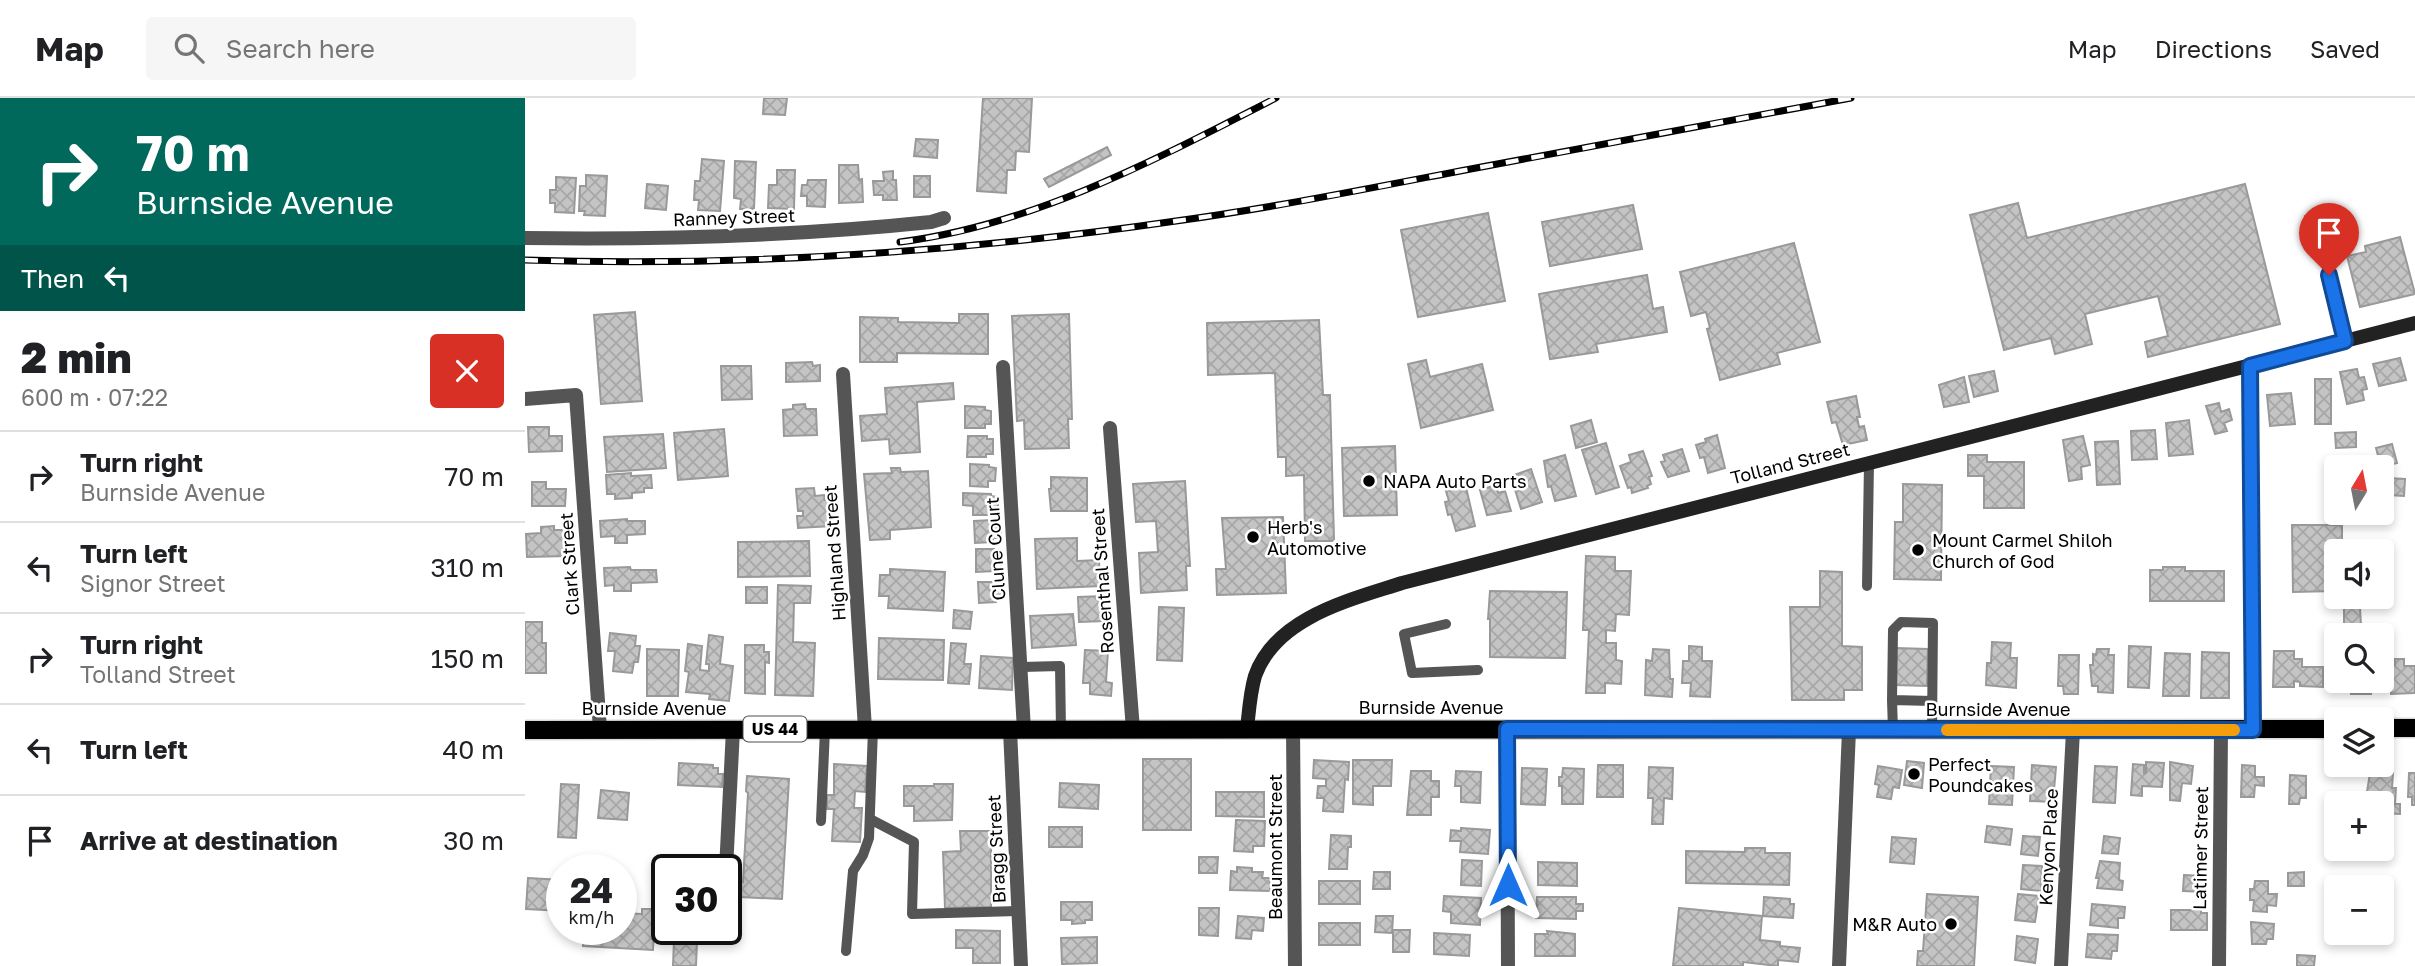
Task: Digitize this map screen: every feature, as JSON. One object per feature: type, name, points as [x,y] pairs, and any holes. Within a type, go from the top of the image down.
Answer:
[{"type":"main road","name":"Tolland Street","points":[[1247,729],[1256,673],[1271,649],[1300,623],[1331,606],[1402,583],[2415,323]]},
{"type":"main road","points":[[2394,728],[2415,728]]},
{"type":"main road","name":"Burnside Avenue","points":[[525,730],[2324,729]]},
{"type":"street","name":"Ranney Street","points":[[525,238],[638,239],[791,234],[857,230],[931,222],[944,218]]},
{"type":"street","points":[[2250,366],[2253,730]]},
{"type":"street","name":"Clune Court","points":[[1003,367],[1022,667],[1017,730]]},
{"type":"street","name":"Highland Street","points":[[843,374],[869,729]]},
{"type":"street","name":"Clark Street","points":[[525,399],[576,395],[600,729]]},
{"type":"street","name":"Rosenthal Street","points":[[1110,428],[1133,730]]},
{"type":"street","name":"Beaumont Street","points":[[1293,728],[1295,966]]},
{"type":"street","points":[[727,854],[733,729]]},
{"type":"street","points":[[1507,729],[1508,966]]},
{"type":"street","name":"Bragg Street","points":[[1017,730],[1020,966]]},
{"type":"street","points":[[1839,966],[1849,730]]},
{"type":"street","name":"Kenyon Place","points":[[2061,966],[2073,730]]},
{"type":"street","name":"Latimer Street","points":[[2218,966],[2221,730]]},
{"type":"lane","points":[[2323,252],[2345,341]]},
{"type":"lane","points":[[1867,586],[1869,463]]},
{"type":"lane","points":[[1893,730],[1893,630],[1901,622],[1933,623],[1932,730]]},
{"type":"lane","points":[[1446,624],[1403,634],[1412,673],[1478,670]]},
{"type":"lane","points":[[1022,667],[1060,667],[1061,730]]},
{"type":"lane","points":[[1892,700],[1932,701]]},
{"type":"lane","points":[[821,821],[825,729]]},
{"type":"lane","points":[[846,951],[853,871],[869,838],[869,729]]},
{"type":"lane","points":[[870,819],[914,842],[912,914],[1018,911]]},
{"type":"building","points":[[764,98],[787,98],[785,115],[763,114]]},
{"type":"building","points":[[983,98],[1032,98],[1029,152],[1016,151],[1015,170],[1007,170],[1006,193],[977,191]]},
{"type":"building","points":[[916,139],[938,140],[937,158],[914,156]]},
{"type":"building","points":[[1107,147],[1111,155],[1049,187],[1044,179]]},
{"type":"building","points":[[702,159],[724,161],[720,211],[698,210],[699,200],[694,200],[695,181],[700,181]]},
{"type":"building","points":[[735,161],[756,162],[754,209],[740,209],[741,199],[734,198]]},
{"type":"building","points":[[839,165],[858,165],[863,202],[839,203]]},
{"type":"building","points":[[777,170],[795,170],[794,209],[768,208],[769,185],[777,185]]},
{"type":"building","points":[[893,171],[897,200],[883,200],[883,195],[874,195],[873,181],[884,181],[883,172]]},
{"type":"building","points":[[586,175],[607,176],[605,216],[584,215],[585,211],[579,211],[580,186],[586,186]]},
{"type":"building","points":[[914,176],[930,176],[930,197],[914,197]]},
{"type":"building","points":[[556,177],[576,178],[574,213],[555,212],[555,203],[550,203],[550,190],[556,190]]},
{"type":"building","points":[[808,180],[826,180],[825,207],[807,206],[807,196],[801,196],[802,185],[807,185]]},
{"type":"building","points":[[647,184],[668,186],[666,210],[645,208]]},
{"type":"building","points":[[2245,184],[2280,324],[2148,357],[2145,342],[2168,336],[2158,296],[2085,314],[2092,344],[2055,354],[2051,338],[2004,350],[1970,215],[2018,203],[2027,238]]},
{"type":"building","points":[[1633,205],[1642,249],[1550,266],[1542,222]]},
{"type":"building","points":[[1488,213],[1505,301],[1418,317],[1401,230]]},
{"type":"building","points":[[2326,213],[2330,235],[2309,238],[2305,216]]},
{"type":"building","points":[[2400,237],[2415,294],[2360,307],[2347,256],[2366,252],[2365,246]]},
{"type":"building","points":[[1794,243],[1820,342],[1777,353],[1780,364],[1720,380],[1707,329],[1710,328],[1706,312],[1691,316],[1680,272]]},
{"type":"building","points":[[1647,275],[1653,309],[1663,307],[1667,332],[1596,344],[1598,352],[1550,359],[1539,294]]},
{"type":"building","points":[[635,312],[642,401],[601,404],[594,315]]},
{"type":"building","points":[[959,314],[988,314],[988,354],[897,353],[897,362],[860,362],[860,317],[898,318],[898,322],[959,323]]},
{"type":"building","points":[[1069,314],[1072,419],[1068,419],[1069,448],[1025,449],[1024,420],[1017,421],[1012,316]]},
{"type":"building","points":[[1319,320],[1323,395],[1330,395],[1334,539],[1305,541],[1304,475],[1286,476],[1286,457],[1278,457],[1275,373],[1208,375],[1207,323]]},
{"type":"building","points":[[2400,358],[2406,380],[2379,386],[2373,364]]},
{"type":"building","points":[[1426,360],[1430,377],[1482,364],[1493,410],[1421,428],[1408,364]]},
{"type":"building","points":[[812,362],[813,366],[820,365],[820,381],[786,382],[786,363]]},
{"type":"building","points":[[721,366],[751,366],[752,399],[722,400]]},
{"type":"building","points":[[2357,369],[2359,378],[2364,377],[2367,389],[2362,390],[2364,400],[2347,404],[2340,372]]},
{"type":"building","points":[[1994,371],[1998,391],[1974,397],[1969,376]]},
{"type":"building","points":[[1964,377],[1969,402],[1944,407],[1939,385]]},
{"type":"building","points":[[2315,379],[2331,379],[2331,424],[2315,424]]},
{"type":"building","points":[[953,383],[954,399],[917,402],[920,452],[890,454],[889,439],[862,441],[860,416],[887,414],[885,388]]},
{"type":"building","points":[[2291,393],[2295,424],[2270,426],[2267,395]]},
{"type":"building","points":[[1856,396],[1859,427],[1864,426],[1867,440],[1843,445],[1836,422],[1832,423],[1827,402]]},
{"type":"building","points":[[2219,403],[2221,412],[2229,409],[2232,420],[2224,423],[2227,431],[2215,434],[2206,406]]},
{"type":"building","points":[[805,404],[806,409],[816,409],[817,435],[784,436],[783,410],[793,409],[793,405]]},
{"type":"building","points":[[965,406],[985,407],[985,410],[991,411],[991,424],[985,424],[985,428],[965,428]]},
{"type":"building","points":[[1591,420],[1597,442],[1576,448],[1571,426]]},
{"type":"building","points":[[2189,420],[2193,454],[2169,456],[2166,423]]},
{"type":"building","points":[[528,427],[549,427],[549,436],[562,436],[562,451],[529,452]]},
{"type":"building","points":[[724,429],[728,476],[678,480],[674,433]]},
{"type":"building","points":[[2155,430],[2157,459],[2132,460],[2131,431]]},
{"type":"building","points":[[2356,432],[2356,447],[2336,448],[2335,433]]},
{"type":"building","points":[[663,434],[666,468],[607,472],[604,437]]},
{"type":"building","points":[[1717,435],[1725,468],[1708,473],[1704,457],[1700,458],[1696,445]]},
{"type":"building","points":[[968,436],[987,436],[987,439],[993,439],[993,454],[986,454],[986,457],[967,457]]},
{"type":"building","points":[[2083,436],[2090,465],[2081,467],[2082,479],[2069,481],[2063,440]]},
{"type":"building","points":[[2118,441],[2120,484],[2097,485],[2095,442]]},
{"type":"building","points":[[1606,443],[1619,487],[1596,494],[1582,450]]},
{"type":"building","points":[[2392,444],[2397,463],[2394,464],[2394,455],[2378,455],[2376,448]]},
{"type":"building","name":"NAPA Auto Parts","points":[[1395,446],[1397,515],[1344,516],[1342,448]]},
{"type":"building","points":[[1682,449],[1689,471],[1668,477],[1661,462],[1665,461],[1663,455]]},
{"type":"building","points":[[1643,451],[1652,476],[1649,477],[1651,484],[1648,488],[1632,493],[1620,466],[1631,462],[1629,455]]},
{"type":"building","points":[[1565,455],[1576,496],[1555,501],[1551,486],[1548,487],[1544,461]]},
{"type":"building","points":[[1968,455],[1987,455],[1987,462],[2024,462],[2024,508],[1984,508],[1984,476],[1968,476]]},
{"type":"building","points":[[970,464],[996,468],[995,481],[988,481],[988,487],[970,486]]},
{"type":"building","points":[[891,468],[900,468],[901,472],[928,471],[931,527],[890,530],[890,539],[870,540],[864,474],[892,473]]},
{"type":"building","points":[[1531,469],[1542,502],[1521,509],[1513,483],[1517,482],[1514,475]]},
{"type":"building","points":[[631,473],[631,476],[651,475],[652,488],[632,493],[632,498],[615,499],[615,494],[607,494],[606,475]]},
{"type":"building","points":[[1051,477],[1087,478],[1087,511],[1051,511]]},
{"type":"building","points":[[2394,478],[2405,479],[2404,496],[2394,495]]},
{"type":"building","points":[[1185,481],[1190,566],[1186,566],[1187,590],[1141,593],[1139,553],[1158,552],[1156,521],[1136,522],[1133,484]]},
{"type":"building","points":[[532,482],[546,482],[546,489],[566,489],[565,506],[532,506]]},
{"type":"building","points":[[1465,483],[1475,526],[1456,531],[1451,514],[1448,515],[1445,502],[1449,501],[1445,488]]},
{"type":"building","name":"Mount Carmel Shiloh Church of God","points":[[1903,484],[1942,485],[1941,580],[1894,579],[1895,522],[1903,522]]},
{"type":"building","points":[[1496,485],[1498,493],[1505,491],[1511,511],[1487,515],[1480,490]]},
{"type":"building","points":[[814,488],[815,496],[824,495],[825,500],[831,499],[832,526],[798,528],[797,516],[803,516],[803,511],[798,511],[796,489]]},
{"type":"building","points":[[963,493],[991,494],[998,497],[998,510],[991,509],[990,515],[973,515],[973,506],[963,505]]},
{"type":"building","name":"Herb's Automotive","points":[[1283,517],[1286,593],[1217,595],[1216,569],[1226,569],[1222,518]]},
{"type":"building","points":[[992,520],[992,525],[1000,524],[1001,538],[993,538],[993,542],[975,543],[974,521]]},
{"type":"building","points":[[600,521],[645,521],[645,534],[627,535],[627,543],[615,543],[615,536],[601,537]]},
{"type":"building","points":[[2292,525],[2342,525],[2342,539],[2324,539],[2324,591],[2293,592]]},
{"type":"building","points":[[554,526],[554,530],[566,530],[567,556],[527,557],[526,534],[541,533],[541,527]]},
{"type":"building","points":[[1077,538],[1077,561],[1099,560],[1100,586],[1037,589],[1035,539]]},
{"type":"building","points":[[809,541],[810,576],[738,577],[738,542]]},
{"type":"building","points":[[976,549],[994,549],[995,553],[1001,553],[1001,567],[995,567],[995,571],[976,572]]},
{"type":"building","points":[[1586,556],[1615,557],[1615,571],[1631,571],[1629,615],[1616,614],[1615,631],[1606,630],[1606,643],[1616,643],[1616,660],[1622,661],[1621,684],[1605,683],[1605,693],[1586,693],[1589,630],[1583,630]]},
{"type":"building","points":[[630,567],[631,570],[656,570],[657,582],[631,583],[631,591],[614,591],[614,585],[605,586],[604,568]]},
{"type":"building","points":[[2163,567],[2185,567],[2185,571],[2224,571],[2224,601],[2150,601],[2150,570],[2163,570]]},
{"type":"building","points":[[890,569],[945,572],[943,611],[888,608],[889,596],[879,596],[880,575],[890,575]]},
{"type":"building","points":[[1820,571],[1842,572],[1842,646],[1862,647],[1862,690],[1844,690],[1844,700],[1792,700],[1790,607],[1820,607]]},
{"type":"building","points":[[978,582],[996,582],[996,586],[1003,586],[1003,598],[996,599],[996,602],[979,603]]},
{"type":"building","points":[[778,585],[811,586],[810,603],[794,603],[793,642],[815,643],[813,696],[775,695]]},
{"type":"building","points":[[746,587],[767,587],[767,603],[746,603]]},
{"type":"building","points":[[1490,591],[1567,592],[1565,658],[1490,657]]},
{"type":"building","points":[[1104,596],[1105,621],[1079,622],[1078,597]]},
{"type":"building","points":[[1159,607],[1184,608],[1182,661],[1157,660]]},
{"type":"building","points":[[2344,609],[2360,609],[2361,623],[2344,623]]},
{"type":"building","points":[[954,610],[972,612],[970,629],[953,628]]},
{"type":"building","points":[[1073,614],[1076,645],[1032,648],[1030,616]]},
{"type":"building","points":[[525,622],[542,622],[542,643],[546,643],[546,673],[525,673]]},
{"type":"building","points":[[610,633],[636,636],[635,646],[640,646],[638,662],[634,662],[632,673],[613,671],[615,651],[608,651]]},
{"type":"building","points":[[709,635],[723,637],[720,664],[733,666],[729,701],[709,699],[710,694],[686,692],[689,672],[685,671],[688,644],[702,646],[700,670],[709,671],[709,664],[706,664]]},
{"type":"building","points":[[879,638],[944,640],[943,680],[878,679]]},
{"type":"building","points":[[1992,642],[2011,643],[2010,658],[2017,658],[2016,688],[1986,685]]},
{"type":"building","points":[[951,643],[966,644],[964,664],[971,664],[969,684],[948,683]]},
{"type":"building","points":[[745,645],[764,645],[764,652],[769,652],[769,663],[765,662],[765,694],[745,693]]},
{"type":"building","points":[[1689,646],[1702,647],[1702,661],[1712,661],[1710,697],[1690,696],[1691,683],[1682,683],[1683,661],[1689,661]]},
{"type":"building","points":[[2129,646],[2151,647],[2149,688],[2128,687]]},
{"type":"building","points":[[1896,648],[1928,649],[1927,686],[1895,685]]},
{"type":"building","points":[[647,649],[679,650],[678,696],[647,696]]},
{"type":"building","points":[[1653,649],[1669,650],[1670,679],[1673,679],[1672,697],[1645,695],[1646,660],[1652,661]]},
{"type":"building","points":[[2097,649],[2109,649],[2108,655],[2114,655],[2113,693],[2098,692],[2098,686],[2092,686],[2090,665],[2093,665],[2093,654],[2096,655]]},
{"type":"building","points":[[1085,650],[1108,651],[1106,682],[1112,683],[1111,696],[1090,694],[1090,683],[1083,683]]},
{"type":"building","points":[[2274,651],[2294,651],[2294,659],[2302,659],[2302,667],[2323,667],[2323,687],[2300,686],[2300,682],[2294,681],[2294,687],[2273,687]]},
{"type":"building","points":[[2202,652],[2229,653],[2229,698],[2201,698]]},
{"type":"building","points":[[2165,653],[2190,654],[2189,696],[2163,696]]},
{"type":"building","points":[[2059,655],[2079,655],[2078,694],[2064,694],[2063,686],[2058,686]]},
{"type":"building","points":[[981,656],[1013,658],[1012,690],[979,688]]},
{"type":"building","points":[[2395,659],[2404,659],[2404,666],[2415,666],[2415,693],[2391,694],[2394,693]]},
{"type":"building","points":[[1143,759],[1191,759],[1191,830],[1143,830]]},
{"type":"building","points":[[1314,760],[1349,762],[1343,812],[1323,811],[1324,798],[1317,798],[1318,786],[1326,786],[1326,779],[1313,778]]},
{"type":"building","points":[[1353,760],[1392,760],[1391,786],[1373,786],[1373,805],[1353,804]]},
{"type":"building","name":"Perfect Poundcakes","points":[[1907,761],[1924,763],[1922,788],[1904,785]]},
{"type":"building","points":[[2146,762],[2164,763],[2162,787],[2142,786],[2142,796],[2131,795],[2133,764],[2144,765],[2146,773]]},
{"type":"building","points":[[2170,762],[2193,766],[2191,784],[2182,783],[2180,801],[2170,800]]},
{"type":"building","points":[[679,763],[713,765],[713,768],[718,768],[718,774],[723,774],[722,787],[678,785]]},
{"type":"building","points":[[834,764],[867,766],[865,792],[855,791],[854,808],[862,808],[860,842],[832,841],[834,809],[827,809],[827,795],[834,795]]},
{"type":"building","points":[[1598,765],[1623,765],[1623,797],[1597,797]]},
{"type":"building","points":[[2032,765],[2056,767],[2053,802],[2030,801]]},
{"type":"building","points":[[2242,765],[2255,766],[2255,777],[2264,777],[2264,786],[2255,785],[2254,797],[2241,797]]},
{"type":"building","points":[[1878,766],[1902,770],[1899,788],[1893,787],[1891,799],[1877,797],[1879,785],[1875,784]]},
{"type":"building","points":[[1991,766],[2014,767],[2012,805],[1989,804]]},
{"type":"building","points":[[2095,766],[2117,767],[2115,803],[2093,802]]},
{"type":"building","points":[[1649,767],[1673,768],[1672,799],[1664,798],[1663,824],[1652,824],[1653,798],[1648,798]]},
{"type":"building","points":[[1522,768],[1547,769],[1545,805],[1521,804]]},
{"type":"building","points":[[1563,768],[1584,769],[1583,804],[1562,804],[1559,777],[1562,777]]},
{"type":"building","points":[[1411,771],[1431,771],[1431,781],[1439,781],[1439,797],[1431,797],[1431,815],[1407,815]]},
{"type":"building","points":[[1456,771],[1481,772],[1480,803],[1461,802],[1461,786],[1455,786]]},
{"type":"building","points":[[2409,773],[2415,773],[2415,805],[2412,805],[2412,797],[2408,797]]},
{"type":"building","points":[[2290,775],[2306,776],[2306,798],[2300,798],[2299,804],[2289,804]]},
{"type":"building","points":[[747,776],[789,779],[782,899],[742,897]]},
{"type":"building","points":[[2369,777],[2393,777],[2392,788],[2396,788],[2395,804],[2400,804],[2400,814],[2394,814],[2394,791],[2367,791]]},
{"type":"building","points":[[1060,783],[1099,785],[1098,809],[1059,807]]},
{"type":"building","points":[[561,784],[579,785],[576,838],[558,837]]},
{"type":"building","points":[[953,784],[952,820],[914,821],[914,806],[904,806],[904,786]]},
{"type":"building","points":[[601,790],[629,793],[627,820],[598,818]]},
{"type":"building","points":[[1216,792],[1264,792],[1264,817],[1216,816]]},
{"type":"building","points":[[1236,820],[1265,821],[1264,846],[1253,846],[1253,852],[1234,851]]},
{"type":"building","points":[[1987,826],[2012,829],[2010,845],[1985,842]]},
{"type":"building","points":[[1049,827],[1082,827],[1082,847],[1049,847]]},
{"type":"building","points":[[1461,828],[1490,830],[1488,854],[1460,852],[1461,841],[1450,841],[1451,830],[1461,831]]},
{"type":"building","points":[[960,831],[991,831],[991,907],[945,908],[943,852],[961,851]]},
{"type":"building","points":[[1331,835],[1351,836],[1347,869],[1329,869]]},
{"type":"building","points":[[2023,836],[2040,837],[2038,856],[2021,854]]},
{"type":"building","points":[[2104,836],[2120,838],[2118,854],[2102,853]]},
{"type":"building","points":[[1892,837],[1916,839],[1914,864],[1890,862]]},
{"type":"building","points":[[1745,848],[1765,848],[1765,853],[1790,853],[1789,885],[1686,883],[1686,851],[1745,852]]},
{"type":"building","points":[[1199,857],[1218,857],[1217,873],[1199,873]]},
{"type":"building","points":[[1462,860],[1482,861],[1481,886],[1461,885]]},
{"type":"building","points":[[2100,861],[2120,863],[2119,880],[2123,881],[2122,890],[2097,888]]},
{"type":"building","points":[[1538,862],[1577,863],[1577,886],[1538,885]]},
{"type":"building","points":[[2023,865],[2042,866],[2041,891],[2021,889]]},
{"type":"building","points":[[1237,867],[1263,872],[1262,878],[1270,878],[1270,891],[1230,890],[1231,871],[1237,872]]},
{"type":"building","points":[[1374,872],[1390,872],[1390,889],[1373,889]]},
{"type":"building","points":[[2304,872],[2304,886],[2288,886],[2288,873]]},
{"type":"building","points":[[2184,875],[2205,876],[2205,892],[2183,891]]},
{"type":"building","points":[[528,878],[546,879],[546,910],[526,909]]},
{"type":"building","points":[[1319,881],[1360,881],[1360,904],[1319,904]]},
{"type":"building","points":[[2255,881],[2268,881],[2268,894],[2277,894],[2276,906],[2267,905],[2267,912],[2253,911],[2254,900],[2250,900],[2250,889],[2254,889]]},
{"type":"building","name":"M&R Auto","points":[[1927,894],[1978,897],[1974,966],[1917,966],[1918,951],[1923,951]]},
{"type":"building","points":[[2018,894],[2039,896],[2035,922],[2015,920]]},
{"type":"building","points":[[1444,896],[1481,898],[1480,925],[1451,923],[1451,912],[1443,911]]},
{"type":"building","points":[[1537,897],[1576,897],[1576,904],[1583,904],[1583,911],[1576,911],[1576,919],[1536,918]]},
{"type":"building","points":[[1764,897],[1790,899],[1790,904],[1794,904],[1793,918],[1763,916]]},
{"type":"building","points":[[1061,902],[1092,902],[1092,920],[1072,924],[1072,920],[1061,920]]},
{"type":"building","points":[[2092,904],[2125,907],[2124,918],[2118,918],[2118,928],[2090,925]]},
{"type":"building","points":[[1199,908],[1219,908],[1218,936],[1199,935]]},
{"type":"building","points":[[1679,908],[1762,916],[1760,940],[1800,948],[1798,962],[1778,960],[1778,966],[1743,962],[1743,966],[1673,966]]},
{"type":"building","points":[[642,909],[651,909],[653,950],[583,946],[637,945],[637,914],[642,914]]},
{"type":"building","points":[[2171,910],[2201,910],[2201,913],[2207,913],[2207,930],[2171,930]]},
{"type":"building","points":[[1238,916],[1264,918],[1263,931],[1252,930],[1251,939],[1236,938]]},
{"type":"building","points":[[1376,916],[1393,916],[1392,933],[1375,932]]},
{"type":"building","points":[[2251,922],[2274,924],[2273,939],[2267,939],[2266,944],[2252,944]]},
{"type":"building","points":[[1319,923],[1360,923],[1360,945],[1319,945]]},
{"type":"building","points":[[956,930],[1000,931],[1000,963],[973,963],[973,948],[956,948]]},
{"type":"building","points":[[1393,930],[1410,930],[1409,952],[1393,952]]},
{"type":"building","points":[[1547,931],[1575,934],[1575,956],[1535,956],[1535,934],[1548,934]]},
{"type":"building","points":[[1434,933],[1470,935],[1469,956],[1434,954]]},
{"type":"building","points":[[2088,934],[2118,935],[2117,951],[2112,951],[2111,959],[2086,957]]},
{"type":"building","points":[[2017,936],[2038,939],[2035,963],[2015,960]]},
{"type":"building","points":[[1097,937],[1097,963],[1062,964],[1061,938]]},
{"type":"building","points":[[674,945],[697,945],[696,966],[673,966]]},
{"type":"building","points":[[2297,955],[2315,956],[2314,966],[2297,966]]},
{"type":"railway","points":[[900,242],[999,221],[1046,205],[1140,166],[1276,98]]},
{"type":"railway","points":[[525,260],[606,262],[770,259],[933,249],[1095,232],[1283,204],[1851,98]]},
{"type":"slow traffic","points":[[1947,730],[2234,730]]},
{"type":"place","name":"NAPA Auto Parts","points":[[1369,481]]},
{"type":"place","name":"Herb's Automotive","points":[[1253,537]]},
{"type":"place","name":"Mount Carmel Shiloh Church of God","points":[[1918,550]]},
{"type":"place","name":"Perfect Poundcakes","points":[[1914,774]]},
{"type":"place","name":"M&R Auto","points":[[1951,924]]},
{"type":"route","points":[[1508,885],[1507,729],[2253,730],[2250,366],[2345,341],[2329,275]]}]
